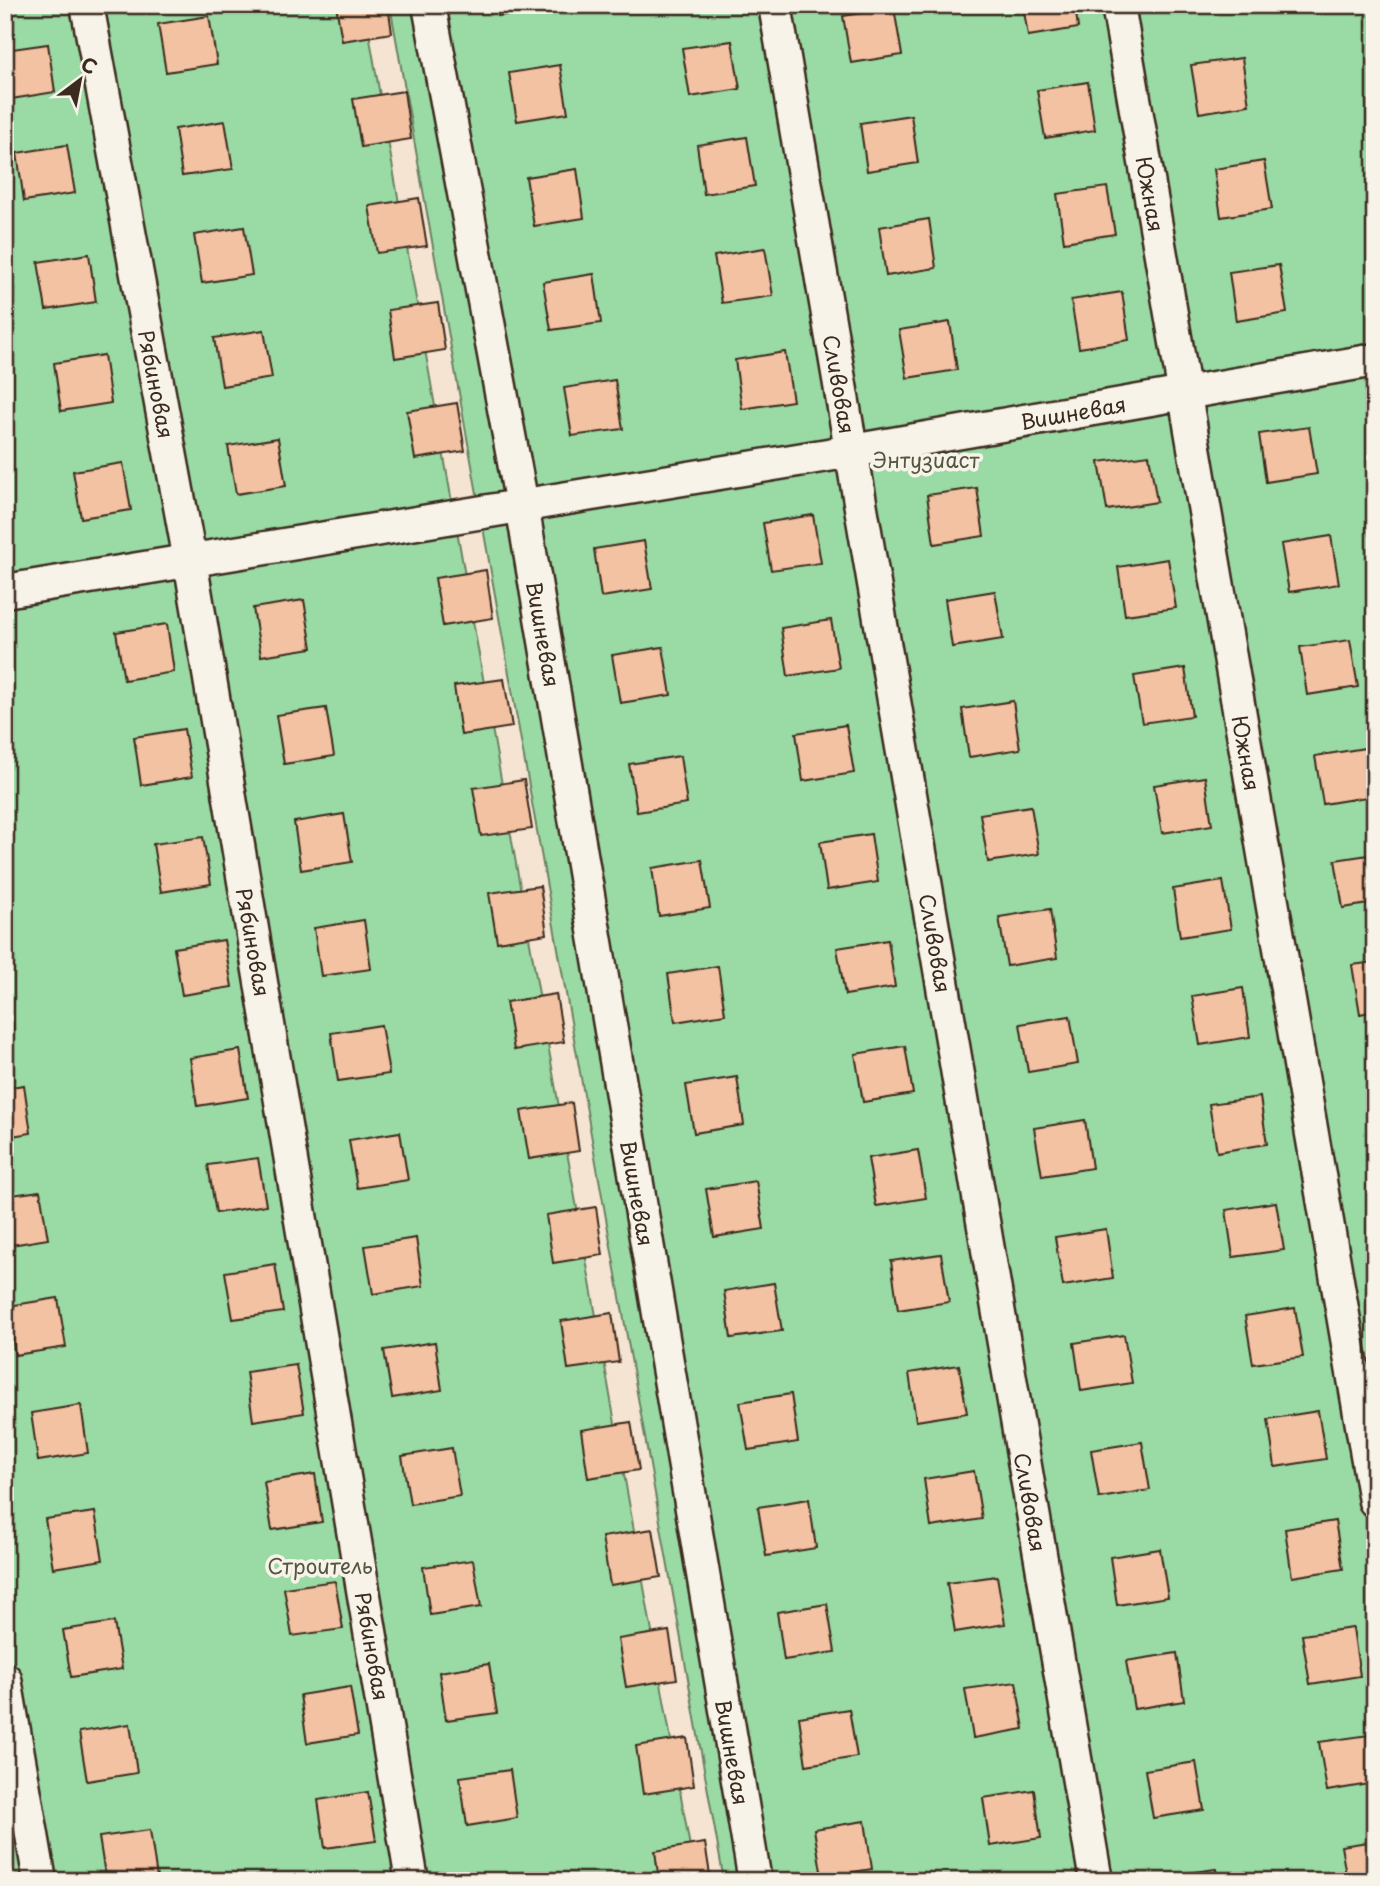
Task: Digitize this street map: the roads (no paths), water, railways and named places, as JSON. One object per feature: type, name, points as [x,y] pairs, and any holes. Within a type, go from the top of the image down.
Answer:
[{"type":"street","name":"Рябиновая","points":[[87,5],[190,560],[412,1881]]},
{"type":"street","name":"Вишневая","points":[[429,5],[522,505],[755,1881]]},
{"type":"street","name":"Сливовая","points":[[775,5],[1096,1881]]},
{"type":"street","name":"Южная","points":[[1118,5],[1375,1501]]},
{"type":"street","name":"Вишневая","points":[[5,591],[852,451],[1375,360]]},
{"type":"street","points":[[5,1679],[40,1881]]},
{"type":"park label","name":"Энтузиаст","points":[[926,459]]},
{"type":"park label","name":"Строитель","points":[[320,1565]]}]
